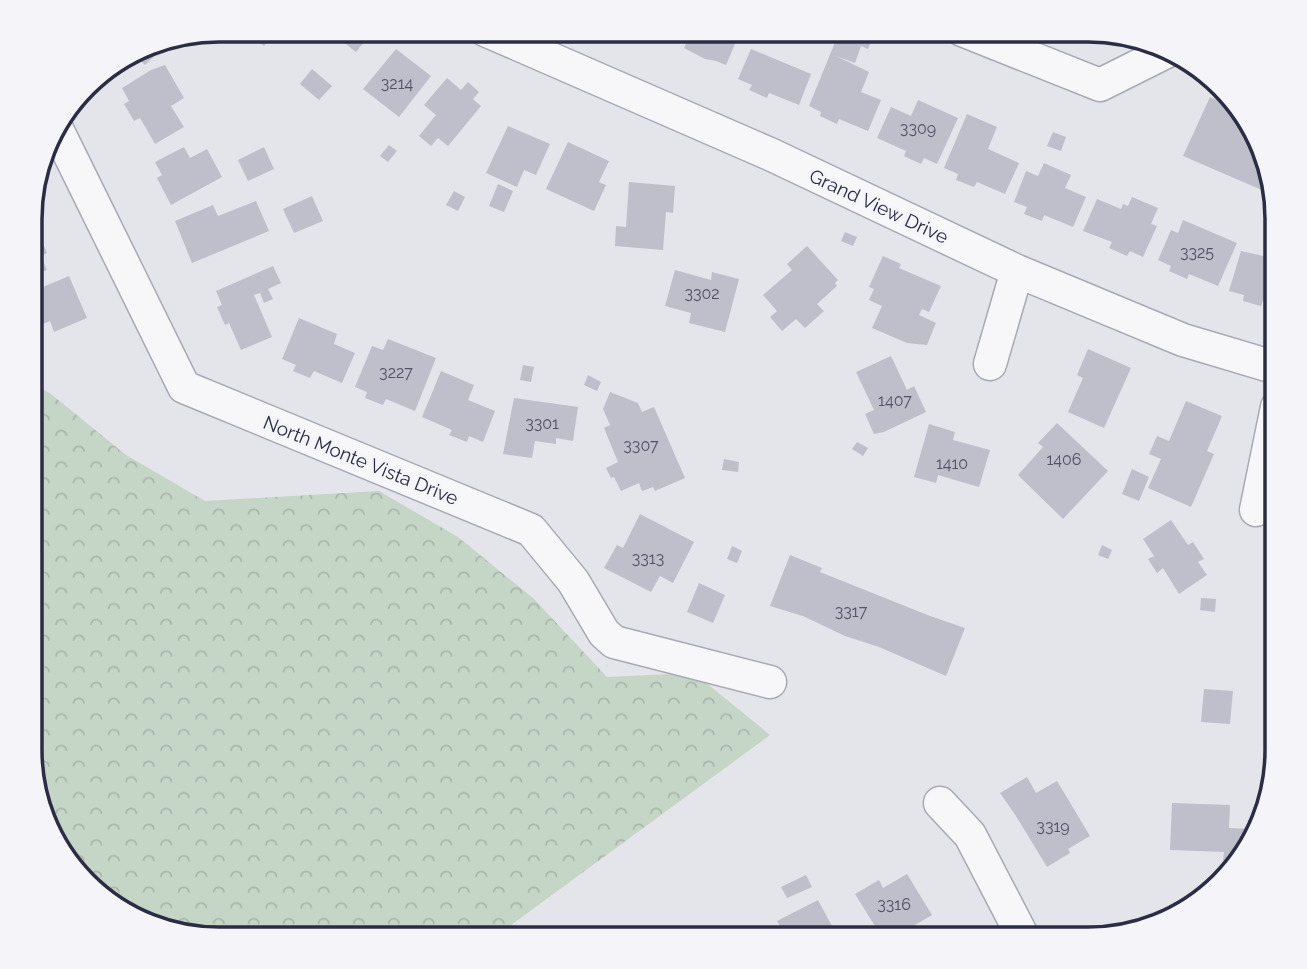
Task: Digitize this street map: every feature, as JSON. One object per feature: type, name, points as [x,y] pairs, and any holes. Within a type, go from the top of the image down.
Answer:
[{"type":"street","name":"Grand View Drive","points":[[513,42],[772,155],[1017,271],[1183,340],[1265,364]]},
{"type":"street","points":[[992,42],[1101,85],[1158,56]]},
{"type":"street","name":"North Monte Vista Drive","points":[[62,138],[184,387],[531,530],[573,580],[604,633],[614,642],[770,682]]},
{"type":"street","points":[[990,364],[1017,271]]},
{"type":"street","points":[[1256,510],[1265,466]]},
{"type":"street","points":[[940,803],[970,835],[1018,927]]},
{"type":"green space","points":[[42,389],[126,455],[205,501],[379,491],[458,537],[534,599],[607,677],[694,673],[770,735],[508,927],[207,927],[184,924],[151,914],[111,890],[86,867],[55,818],[45,785],[42,762]]},
{"type":"building","points":[[343,42],[364,42],[356,52]]},
{"type":"building","points":[[687,42],[736,42],[726,65],[705,59],[684,48]]},
{"type":"building","points":[[835,42],[871,42],[868,49],[861,46],[855,63],[836,56],[869,72],[861,92],[881,100],[868,131],[839,119],[837,124],[820,116],[821,112],[809,106]]},
{"type":"building","points":[[396,49],[431,76],[399,117],[363,89]]},
{"type":"building","points":[[751,49],[811,74],[799,105],[769,93],[767,98],[749,90],[752,85],[738,79]]},
{"type":"building","points":[[158,52],[145,65],[140,60]]},
{"type":"building","points":[[165,65],[184,98],[171,106],[184,127],[155,144],[140,118],[134,121],[124,104],[129,101],[122,88],[151,70]]},
{"type":"building","points":[[312,69],[332,86],[319,100],[300,84]]},
{"type":"building","points":[[447,78],[461,90],[468,82],[479,92],[473,99],[481,106],[448,146],[438,138],[431,146],[419,136],[436,115],[424,105]]},
{"type":"building","points":[[1210,97],[1220,101],[1252,151],[1263,190],[1183,156]]},
{"type":"building","points":[[918,100],[958,118],[937,164],[924,158],[921,164],[904,156],[906,151],[877,138],[891,107],[911,116]]},
{"type":"building","points":[[967,114],[997,127],[988,149],[1019,163],[1005,194],[977,182],[974,187],[956,180],[958,174],[944,168]]},
{"type":"building","points":[[508,126],[550,144],[536,175],[524,170],[517,187],[486,173]]},
{"type":"building","points":[[1053,132],[1066,137],[1061,151],[1047,146]]},
{"type":"building","points":[[568,142],[609,161],[599,182],[606,185],[594,211],[546,189]]},
{"type":"building","points":[[389,145],[397,151],[388,162],[380,156]]},
{"type":"building","points":[[184,147],[190,158],[207,149],[222,177],[171,205],[157,178],[162,175],[155,162]]},
{"type":"building","points":[[264,147],[274,169],[248,181],[238,160]]},
{"type":"building","points":[[1044,163],[1071,175],[1065,188],[1086,197],[1073,227],[1044,215],[1042,221],[1024,214],[1027,207],[1014,202],[1026,171],[1038,176]]},
{"type":"building","points":[[629,182],[675,186],[673,213],[666,212],[663,250],[615,246],[616,226],[626,227]]},
{"type":"building","points":[[498,184],[513,191],[504,212],[489,206]]},
{"type":"building","points":[[454,191],[465,197],[458,211],[446,205]]},
{"type":"building","points":[[312,196],[323,221],[294,233],[283,209]]},
{"type":"building","points":[[1132,197],[1158,208],[1151,224],[1157,226],[1143,257],[1130,251],[1127,256],[1109,248],[1112,242],[1083,231],[1097,199],[1121,209],[1123,204],[1128,206]]},
{"type":"building","points":[[256,201],[269,231],[192,263],[175,221],[213,205],[218,216]]},
{"type":"building","points":[[1183,220],[1237,243],[1218,286],[1189,274],[1187,279],[1169,271],[1171,266],[1158,260],[1171,230],[1178,233]]},
{"type":"building","points":[[845,232],[857,237],[853,246],[841,241]]},
{"type":"building","points":[[42,241],[47,253],[42,256]]},
{"type":"building","points":[[807,246],[838,280],[835,283],[837,286],[817,304],[824,311],[805,328],[796,319],[782,331],[770,317],[777,311],[763,295],[792,270],[787,264]]},
{"type":"building","points":[[1241,251],[1265,256],[1265,302],[1261,306],[1243,301],[1244,295],[1229,291]]},
{"type":"building","points":[[883,256],[901,264],[899,268],[941,286],[929,312],[922,309],[919,315],[936,323],[927,345],[907,343],[872,328],[882,306],[869,300],[874,289],[869,287]]},
{"type":"building","points":[[42,258],[47,270],[42,272]]},
{"type":"building","points":[[273,266],[281,283],[268,289],[273,299],[264,303],[260,293],[254,295],[272,337],[241,350],[229,323],[225,325],[217,307],[222,305],[216,291]]},
{"type":"building","points":[[675,270],[711,280],[712,272],[739,279],[725,332],[689,323],[691,313],[665,306]]},
{"type":"building","points":[[69,276],[87,318],[54,332],[50,321],[42,324],[42,287]]},
{"type":"building","points":[[299,318],[337,334],[334,344],[355,353],[342,383],[314,371],[310,378],[293,371],[296,365],[282,359]]},
{"type":"building","points":[[388,339],[436,358],[415,411],[386,399],[383,405],[365,398],[367,392],[355,387],[372,346],[383,350]]},
{"type":"building","points":[[1088,349],[1131,368],[1104,428],[1068,412],[1083,378],[1077,375]]},
{"type":"building","points":[[891,356],[907,390],[914,386],[926,412],[874,434],[865,414],[874,410],[856,372]]},
{"type":"building","points":[[523,365],[534,367],[531,382],[520,380]]},
{"type":"building","points":[[441,371],[474,385],[468,400],[495,411],[483,442],[469,436],[467,442],[449,435],[452,430],[422,417]]},
{"type":"building","points":[[588,375],[601,382],[597,391],[584,385]]},
{"type":"building","points":[[610,392],[638,403],[642,412],[654,407],[685,478],[655,491],[653,487],[642,491],[639,483],[621,491],[606,468],[618,462],[604,428],[610,425],[603,409]]},
{"type":"building","points":[[514,398],[578,407],[573,441],[556,438],[556,444],[535,441],[532,458],[503,454]]},
{"type":"building","points":[[1186,401],[1222,416],[1207,451],[1214,454],[1191,507],[1148,488],[1161,459],[1149,454],[1157,436],[1169,441]]},
{"type":"building","points":[[1057,423],[1108,471],[1063,519],[1018,475],[1043,447],[1038,443]]},
{"type":"building","points":[[929,424],[955,432],[953,440],[990,450],[979,487],[938,475],[936,483],[914,477]]},
{"type":"building","points":[[857,442],[868,448],[863,456],[852,449]]},
{"type":"building","points":[[724,459],[739,462],[738,472],[722,470]]},
{"type":"building","points":[[1132,469],[1149,477],[1139,501],[1122,494]]},
{"type":"building","points":[[640,514],[694,542],[673,583],[660,576],[651,592],[604,568],[617,545],[623,548]]},
{"type":"building","points":[[1171,520],[1188,545],[1193,542],[1204,559],[1198,562],[1207,575],[1179,594],[1163,568],[1157,573],[1148,559],[1154,556],[1143,539]]},
{"type":"building","points":[[1102,545],[1112,550],[1108,559],[1098,555]]},
{"type":"building","points":[[732,546],[742,551],[737,563],[727,559]]},
{"type":"building","points":[[790,555],[822,568],[820,572],[965,628],[946,676],[879,647],[845,636],[803,616],[770,606]]},
{"type":"building","points":[[699,583],[725,595],[713,623],[687,612]]},
{"type":"building","points":[[1201,598],[1216,599],[1215,612],[1200,610]]},
{"type":"building","points":[[1204,689],[1233,691],[1230,724],[1201,722]]},
{"type":"building","points":[[1027,777],[1036,793],[1057,781],[1090,836],[1068,849],[1070,853],[1047,867],[1000,793]]},
{"type":"building","points":[[1172,803],[1230,805],[1229,828],[1246,829],[1226,861],[1223,861],[1224,852],[1170,850]]},
{"type":"building","points":[[907,874],[932,915],[912,927],[876,927],[855,894],[879,880],[883,888]]},
{"type":"building","points":[[806,875],[812,887],[787,898],[781,887]]},
{"type":"building","points":[[818,900],[833,927],[780,927],[777,921]]}]
